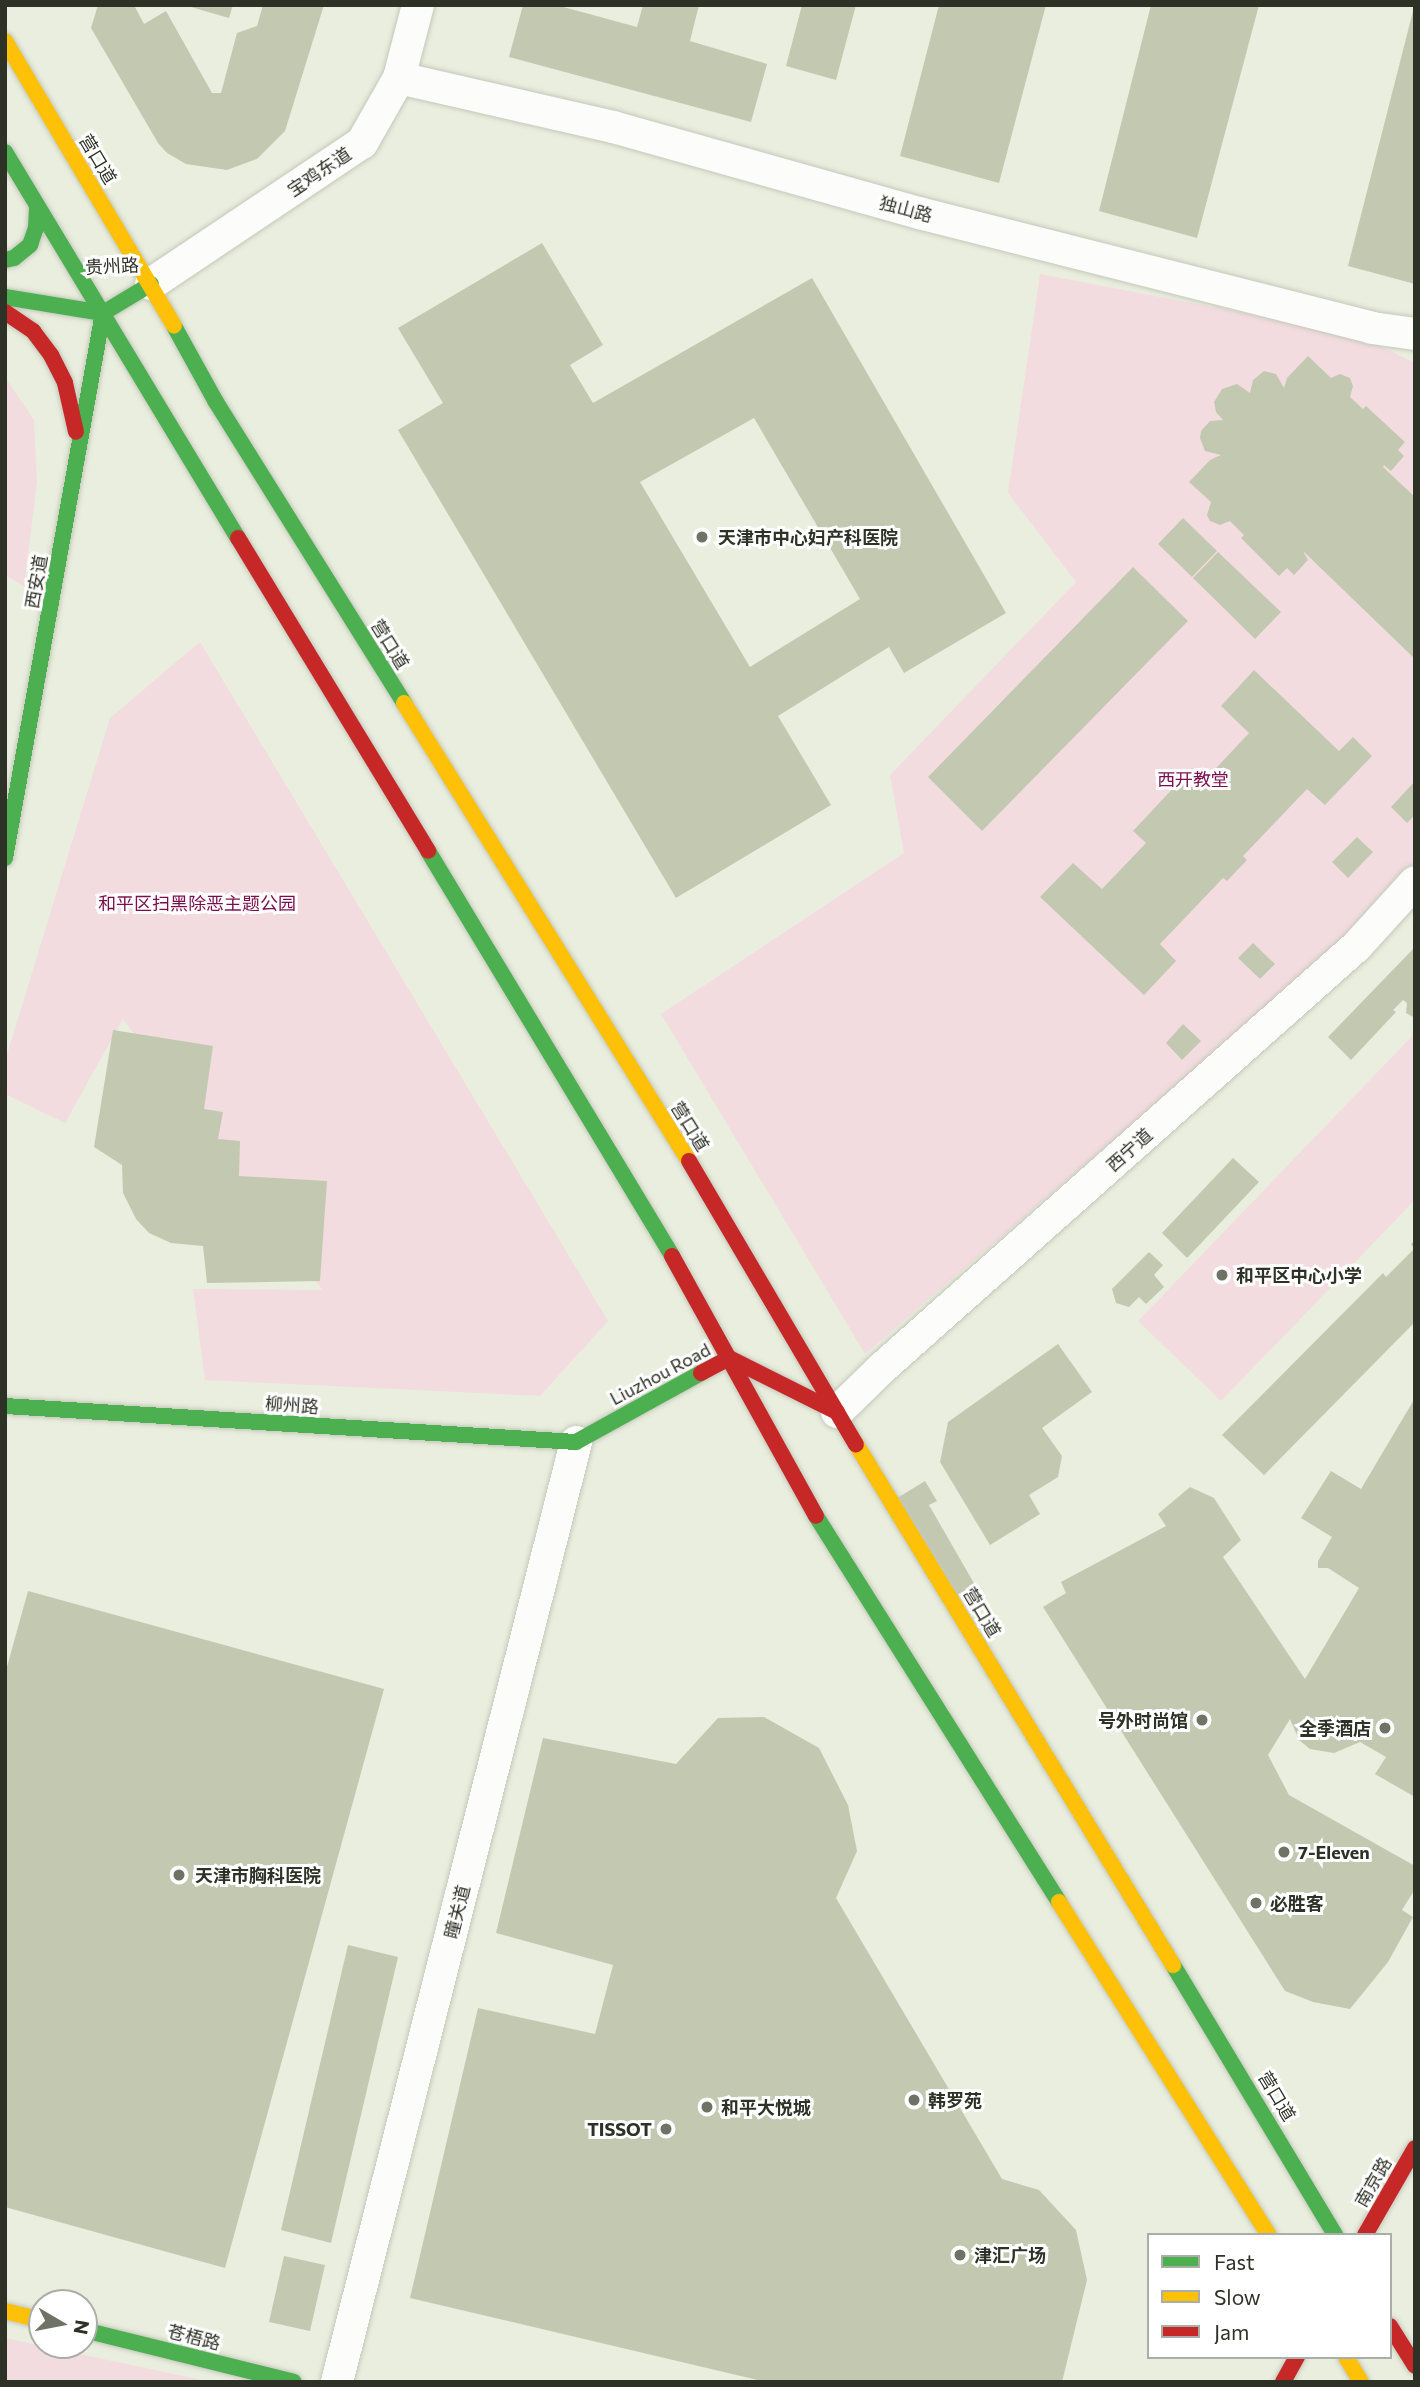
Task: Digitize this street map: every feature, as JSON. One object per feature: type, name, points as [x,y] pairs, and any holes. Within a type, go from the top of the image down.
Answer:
[{"type":"main road","name":"营口道","points":[[5,41],[151,284],[216,402],[721,1212],[837,1412],[1275,2131],[1334,2233]]},
{"type":"main road","points":[[5,152],[37,206],[100,288],[103,313],[664,1242],[816,1516],[1268,2233]]},
{"type":"main road","points":[[5,260],[14,258],[30,245],[36,228],[37,206]]},
{"type":"main road","name":"贵州路","points":[[60,284],[100,288],[151,284]]},
{"type":"main road","name":"贵州路","points":[[103,313],[151,284]]},
{"type":"main road","points":[[5,297],[103,313]]},
{"type":"main road","points":[[5,312],[33,331],[51,355],[65,383],[79,449]]},
{"type":"main road","name":"西安道","points":[[5,858],[103,313]]},
{"type":"main road","name":"Liuzhou Road","points":[[576,1441],[729,1358],[837,1412]]},
{"type":"main road","name":"柳州路","points":[[5,1406],[576,1441]]},
{"type":"main road","points":[[1385,2233],[1414,2149]]},
{"type":"main road","name":"南京路","points":[[1366,2233],[1414,2149]]},
{"type":"main road","points":[[5,2311],[28,2317]]},
{"type":"main road","points":[[1392,2329],[1415,2366]]},
{"type":"main road","name":"苍梧路","points":[[98,2333],[294,2382]]},
{"type":"main road","points":[[1283,2382],[1296,2359]]},
{"type":"main road","points":[[1347,2359],[1361,2382]]},
{"type":"main road","points":[[1410,2382],[1415,2374]]},
{"type":"street","name":"宝鸡东道","points":[[151,284],[362,143],[399,78],[418,5]]},
{"type":"street","name":"独山路","points":[[399,78],[613,127],[906,210],[1332,318],[1415,334]]},
{"type":"street","name":"西宁道","points":[[837,1412],[881,1369],[1357,946],[1415,882]]},
{"type":"street","name":"瞳关道","points":[[337,2382],[576,1441]]},
{"type":"green space","name":"西开教堂","points":[[1040,274],[1355,334],[1415,363],[1415,863],[1351,935],[865,1354],[661,1014],[904,853],[890,775],[1076,582],[1008,493]]},
{"type":"green space","points":[[5,377],[34,420],[37,482],[24,586],[5,575]]},
{"type":"green space","name":"和平区扫黑除恶主题公园","points":[[200,642],[608,1321],[540,1396],[205,1380],[193,1289],[322,1290],[123,1019],[65,1123],[5,1094],[5,1061],[110,718]]},
{"type":"green space","points":[[1415,1033],[1415,1200],[1221,1401],[1138,1321]]},
{"type":"green space","points":[[5,2338],[28,2343],[28,2359],[98,2358],[211,2382],[5,2382]]},
{"type":"building","points":[[98,5],[134,5],[144,24],[166,11],[212,93],[221,93],[237,33],[257,26],[263,5],[324,5],[285,131],[257,159],[227,170],[186,164],[167,153],[158,143],[91,28]]},
{"type":"building","points":[[184,5],[233,5],[229,18]]},
{"type":"building","points":[[523,5],[556,5],[637,27],[643,5],[699,5],[690,41],[767,64],[751,122],[509,57]]},
{"type":"building","points":[[802,5],[856,5],[836,80],[786,66]]},
{"type":"building","points":[[939,5],[1046,5],[999,183],[900,156]]},
{"type":"building","points":[[1151,5],[1259,5],[1197,238],[1099,211]]},
{"type":"building","points":[[1415,7],[1415,284],[1348,266]]},
{"type":"building","points":[[542,243],[603,345],[570,365],[593,403],[812,278],[1006,613],[904,673],[889,647],[778,716],[831,805],[676,898],[398,430],[443,403],[398,328]],"holes":[[[754,418],[860,599],[750,667],[640,482]]]},
{"type":"building","points":[[1308,356],[1331,378],[1340,374],[1350,378],[1353,386],[1350,397],[1363,409],[1366,406],[1405,442],[1398,450],[1404,456],[1391,471],[1384,465],[1383,467],[1415,497],[1415,659],[1303,551],[1308,560],[1294,575],[1287,568],[1279,576],[1241,538],[1244,535],[1230,521],[1220,525],[1210,521],[1207,515],[1211,502],[1189,482],[1210,460],[1221,455],[1205,451],[1200,438],[1201,431],[1210,421],[1223,420],[1216,412],[1214,402],[1222,389],[1237,384],[1250,393],[1253,380],[1264,371],[1276,374],[1284,388],[1287,378]]},
{"type":"building","points":[[1183,518],[1217,551],[1192,577],[1158,544]]},
{"type":"building","points":[[1218,552],[1281,612],[1255,639],[1193,578]]},
{"type":"building","points":[[1133,567],[1188,621],[982,831],[928,777]]},
{"type":"building","points":[[1254,670],[1339,751],[1353,737],[1372,756],[1325,805],[1307,789],[1243,856],[1247,860],[1227,881],[1223,878],[1160,944],[1176,961],[1144,995],[1040,897],[1073,863],[1102,889],[1146,843],[1133,831],[1192,768],[1205,780],[1249,733],[1221,706]]},
{"type":"building","points":[[1415,781],[1415,815],[1407,823],[1391,807]]},
{"type":"building","points":[[1357,837],[1373,852],[1348,878],[1332,862]]},
{"type":"building","points":[[1253,943],[1275,964],[1260,979],[1238,958]]},
{"type":"building","points":[[1415,947],[1415,1018],[1406,1013],[1407,1003],[1403,1000],[1393,1010],[1396,1012],[1351,1060],[1328,1037]]},
{"type":"building","points":[[1183,1024],[1201,1041],[1182,1060],[1166,1043]]},
{"type":"building","points":[[113,1030],[213,1046],[204,1109],[223,1112],[218,1139],[240,1141],[239,1176],[327,1181],[320,1281],[207,1283],[203,1246],[171,1243],[149,1233],[136,1219],[123,1193],[122,1165],[94,1147]]},
{"type":"building","points":[[1233,1158],[1259,1182],[1187,1258],[1162,1233]]},
{"type":"building","points":[[1415,1240],[1415,1322],[1264,1475],[1222,1435],[1383,1273],[1386,1277],[1414,1249],[1411,1244]]},
{"type":"building","points":[[1149,1252],[1163,1265],[1154,1275],[1164,1287],[1146,1304],[1139,1297],[1129,1307],[1116,1303],[1112,1289]]},
{"type":"building","points":[[1058,1344],[1092,1392],[1042,1428],[1062,1456],[1058,1477],[1029,1495],[1040,1514],[990,1545],[940,1462],[948,1422]]},
{"type":"building","name":"号外时尚馆","points":[[1415,1398],[1415,1797],[1375,1774],[1386,1757],[1360,1742],[1334,1753],[1310,1749],[1299,1740],[1290,1719],[1268,1755],[1289,1795],[1415,1866],[1415,1889],[1402,1910],[1413,1917],[1388,1962],[1350,2009],[1313,2002],[1285,1991],[1043,1607],[1066,1593],[1061,1582],[1166,1526],[1158,1514],[1190,1487],[1214,1498],[1241,1540],[1223,1557],[1305,1679],[1359,1588],[1328,1568],[1318,1568],[1318,1561],[1332,1537],[1301,1518],[1331,1471],[1361,1489]]},
{"type":"building","points":[[925,1481],[937,1501],[929,1505],[975,1585],[951,1598],[894,1500]]},
{"type":"building","name":"天津市胸科医院","points":[[28,1591],[384,1689],[225,2268],[5,2207],[5,1674]]},
{"type":"building","name":"和平大悦城","points":[[764,1717],[819,1748],[848,1805],[857,1851],[836,1898],[1002,2179],[1039,2190],[1076,2230],[1087,2280],[1062,2382],[766,2382],[410,2298],[478,2008],[595,2034],[613,1965],[496,1933],[543,1738],[676,1764],[718,1718]]},
{"type":"building","points":[[348,1945],[398,1957],[331,2243],[281,2230]]},
{"type":"building","points":[[284,2256],[325,2265],[310,2331],[269,2322]]},
{"type":"traffic: fast","points":[[5,152],[238,538]]},
{"type":"traffic: fast","points":[[5,260],[14,258],[30,245],[36,228],[37,206]]},
{"type":"traffic: fast","points":[[5,297],[103,313],[151,284]]},
{"type":"traffic: fast","points":[[5,858],[103,313]]},
{"type":"traffic: fast","points":[[174,326],[216,402],[404,703]]},
{"type":"traffic: fast","points":[[428,851],[672,1256]]},
{"type":"traffic: fast","points":[[5,1406],[576,1442],[701,1373]]},
{"type":"traffic: fast","points":[[816,1516],[1059,1902]]},
{"type":"traffic: fast","points":[[1173,1965],[1334,2233]]},
{"type":"traffic: fast","points":[[98,2333],[294,2382]]},
{"type":"traffic: slow","points":[[5,41],[174,326]]},
{"type":"traffic: slow","points":[[404,703],[689,1161]]},
{"type":"traffic: slow","points":[[856,1444],[1173,1965]]},
{"type":"traffic: slow","points":[[1059,1902],[1268,2233]]},
{"type":"traffic: slow","points":[[5,2311],[28,2317]]},
{"type":"traffic: slow","points":[[1347,2359],[1361,2382]]},
{"type":"traffic: jam","points":[[5,312],[33,331],[51,355],[65,383],[76,432]]},
{"type":"traffic: jam","points":[[238,538],[428,851]]},
{"type":"traffic: jam","points":[[689,1161],[856,1444]]},
{"type":"traffic: jam","points":[[672,1256],[816,1516]]},
{"type":"traffic: jam","points":[[701,1373],[729,1358],[837,1412]]},
{"type":"traffic: jam","points":[[1366,2233],[1415,2148]]},
{"type":"traffic: jam","points":[[1392,2329],[1415,2366]]},
{"type":"traffic: jam","points":[[1283,2382],[1296,2359]]},
{"type":"place","name":"天津市中心妇产科医院","points":[[702,537]]},
{"type":"place","name":"和平区中心小学","points":[[1222,1275]]},
{"type":"place","name":"号外时尚馆","points":[[1202,1720]]},
{"type":"place","name":"全季酒店","points":[[1385,1728]]},
{"type":"place","name":"7-Eleven","points":[[1284,1852]]},
{"type":"place","name":"天津市胸科医院","points":[[179,1875]]},
{"type":"place","name":"必胜客","points":[[1256,1903]]},
{"type":"place","name":"韩罗苑","points":[[914,2100]]},
{"type":"place","name":"和平大悦城","points":[[707,2107]]},
{"type":"place","name":"TISSOT","points":[[666,2129]]},
{"type":"place","name":"津汇广场","points":[[960,2255]]}]
